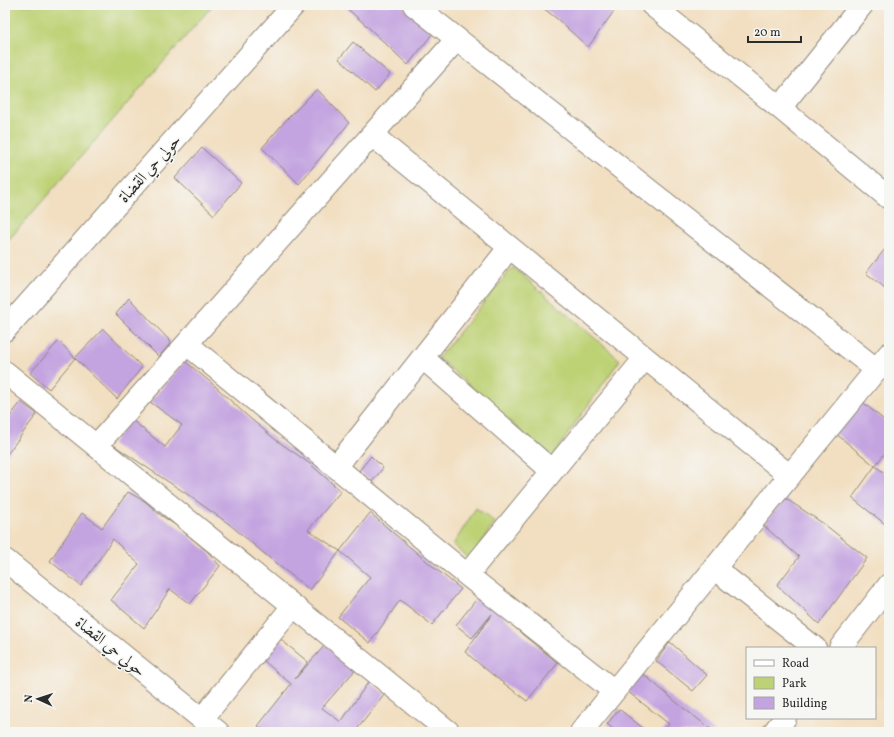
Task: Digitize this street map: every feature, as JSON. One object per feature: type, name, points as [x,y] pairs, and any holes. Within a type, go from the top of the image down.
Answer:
[{"type":"street","name":"حولي حي القضاة","points":[[5,330],[294,5]]},
{"type":"street","points":[[414,5],[883,362],[581,732]]},
{"type":"street","points":[[652,5],[889,198]]},
{"type":"street","points":[[780,108],[862,5]]},
{"type":"street","points":[[96,446],[457,39]]},
{"type":"street","points":[[372,135],[790,476]]},
{"type":"street","points":[[336,467],[509,248]]},
{"type":"street","points":[[187,344],[467,575],[614,691]]},
{"type":"street","points":[[423,358],[552,471]]},
{"type":"street","points":[[467,575],[645,358]]},
{"type":"street","points":[[5,372],[449,732]]},
{"type":"street","name":"حولي حي القضاة","points":[[5,560],[210,725]]},
{"type":"street","points":[[714,568],[814,647]]},
{"type":"street","points":[[841,647],[889,584]]},
{"type":"street","points":[[210,725],[293,606]]},
{"type":"street","points":[[774,732],[784,719]]},
{"type":"green space","points":[[5,5],[213,5],[5,244]]},
{"type":"green space","points":[[513,267],[620,360],[551,458],[438,358]]},
{"type":"green space","points":[[476,508],[495,522],[470,560],[453,545]]},
{"type":"building","points":[[343,5],[400,5],[416,17],[433,33],[408,65]]},
{"type":"building","points":[[539,5],[610,5],[615,10],[588,47]]},
{"type":"building","points":[[353,42],[390,74],[375,92],[339,59]]},
{"type":"building","points":[[317,89],[349,123],[299,184],[262,148],[287,119]]},
{"type":"building","points":[[202,148],[241,183],[214,215],[175,178]]},
{"type":"building","points":[[889,244],[889,291],[866,273]]},
{"type":"building","points":[[129,298],[171,342],[159,357],[116,314]]},
{"type":"building","points":[[103,329],[142,367],[117,399],[75,358]]},
{"type":"building","points":[[59,341],[75,358],[49,389],[30,373]]},
{"type":"building","points":[[185,361],[276,440],[309,463],[341,491],[308,530],[340,551],[310,590],[229,524],[112,444],[131,419],[165,447],[182,425],[150,402]]},
{"type":"building","points":[[860,400],[889,424],[889,456],[885,453],[875,466],[835,433]]},
{"type":"building","points":[[21,402],[37,414],[5,457],[5,423]]},
{"type":"building","points":[[371,456],[383,468],[372,482],[359,471]]},
{"type":"building","points":[[875,466],[889,476],[889,527],[852,498]]},
{"type":"building","points":[[128,492],[146,502],[159,514],[177,526],[208,552],[220,566],[190,604],[170,589],[144,628],[111,600],[139,564],[113,539],[81,586],[50,561],[82,513],[102,528]]},
{"type":"building","points":[[785,498],[824,524],[867,558],[819,624],[777,585],[799,557],[763,525]]},
{"type":"building","points":[[370,513],[461,589],[432,625],[400,600],[370,643],[338,617],[370,577],[340,551]]},
{"type":"building","points":[[479,596],[496,609],[523,635],[558,663],[527,701],[465,652],[492,614],[472,638],[456,625]]},
{"type":"building","points":[[279,638],[308,662],[295,679],[326,644],[356,669],[322,708],[341,722],[369,681],[385,694],[355,732],[265,732],[258,726],[291,684],[264,661]]},
{"type":"building","points":[[670,642],[707,675],[693,691],[656,661]]},
{"type":"building","points":[[641,672],[682,707],[715,732],[662,732],[669,724],[627,691]]},
{"type":"building","points":[[619,709],[648,732],[617,732],[607,724]]}]
